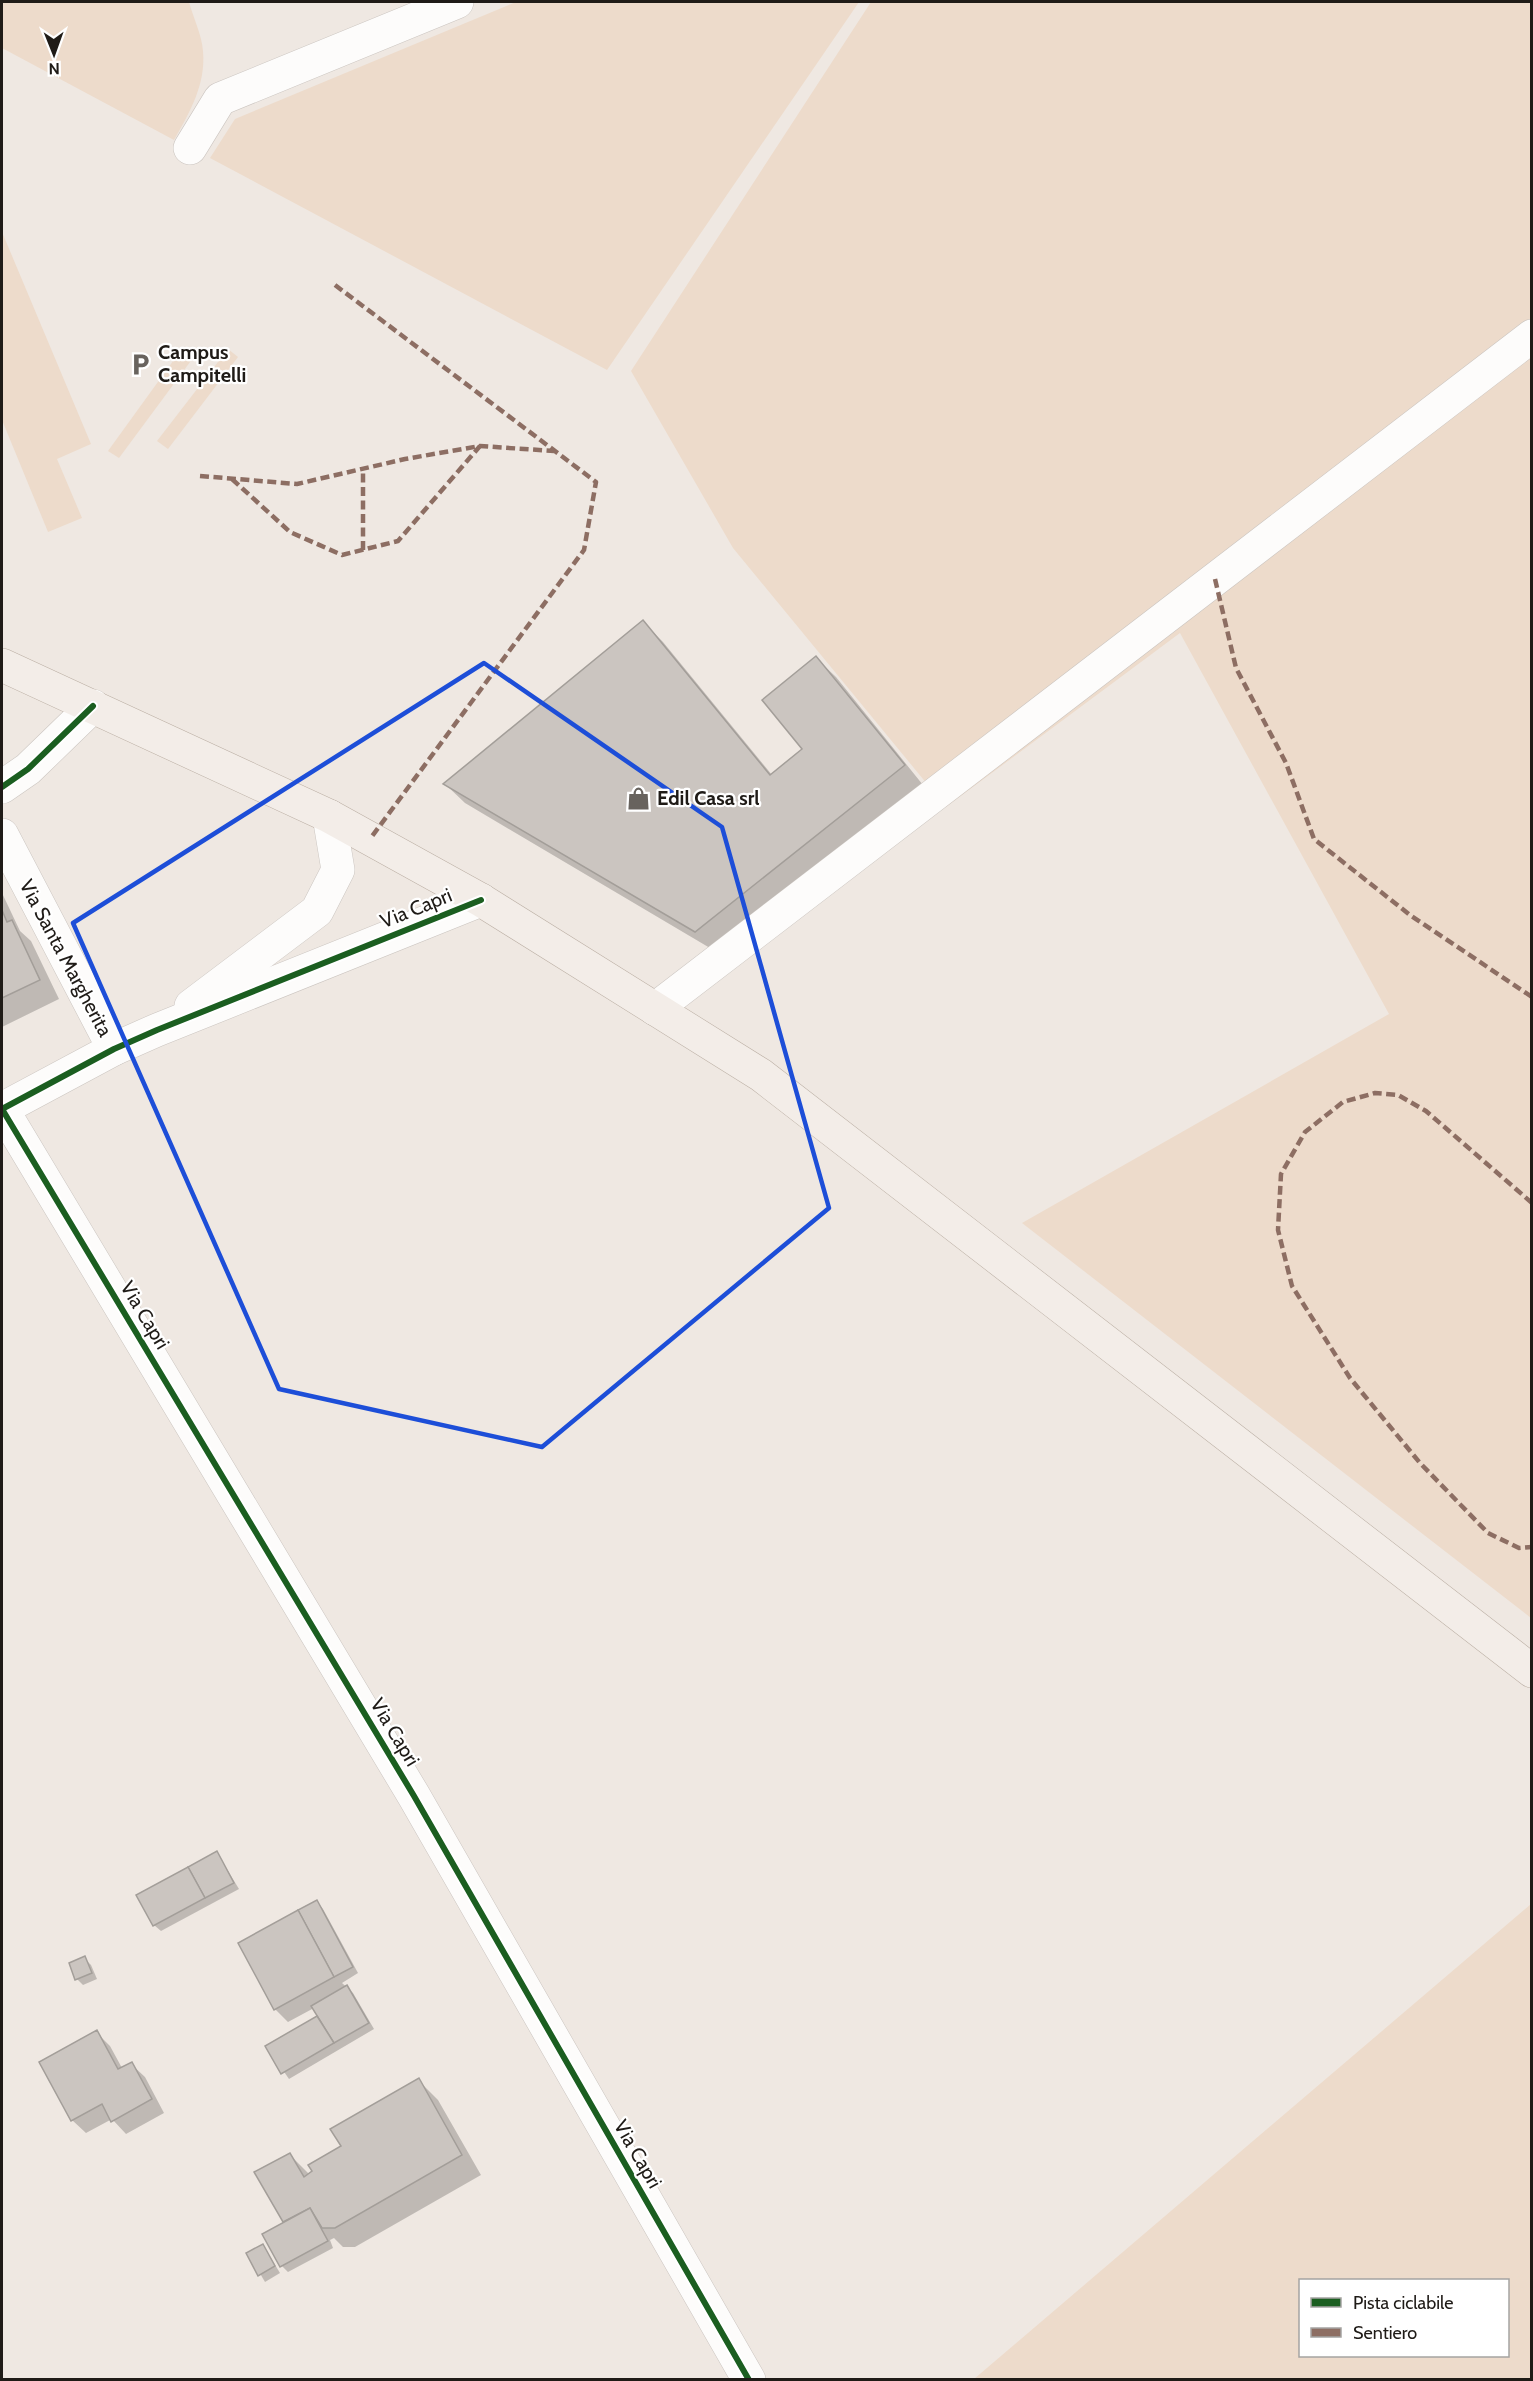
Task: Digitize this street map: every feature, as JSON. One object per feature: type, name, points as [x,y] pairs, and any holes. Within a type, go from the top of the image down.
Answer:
[{"type":"main road","points":[[3,671],[93,706],[329,816],[481,900],[761,1075],[1532,1671]]},
{"type":"street","points":[[190,148],[220,99],[457,2]]},
{"type":"street","points":[[655,1009],[1532,336]]},
{"type":"street","points":[[2,787],[35,762],[93,706]]},
{"type":"street","name":"Via Capri","points":[[157,1030],[317,911],[338,870],[329,816]]},
{"type":"street","name":"Via Santa Margherita","points":[[2,835],[114,1050]]},
{"type":"street","name":"Via Capri","points":[[481,900],[157,1030],[2,1109],[414,1796],[748,2379]]},
{"type":"highlighted area","points":[[484,663],[722,827],[829,1208],[542,1447],[279,1389],[73,923]]},
{"type":"shaded area","points":[[2,2],[189,2],[201,39],[202,75],[196,97],[174,140],[2,48]]},
{"type":"shaded area","points":[[516,2],[859,2],[607,370],[210,158],[235,119]]},
{"type":"shaded area","points":[[871,2],[1531,2],[1531,1618],[1022,1223],[1389,1014],[1180,633],[946,807],[733,548],[631,371]]},
{"type":"shaded area","points":[[2,232],[91,444],[57,459],[82,518],[48,532],[2,420]]},
{"type":"shaded area","points":[[228,349],[238,357],[168,449],[157,441]]},
{"type":"shaded area","points":[[181,350],[193,358],[119,458],[108,451]]},
{"type":"shaded area","points":[[1531,1904],[1531,2379],[974,2379]]},
{"type":"building","points":[[643,620],[770,775],[802,749],[762,700],[816,656],[905,765],[695,932],[443,784]]},
{"type":"building","points":[[2,910],[7,922],[12,920],[40,980],[2,998]]},
{"type":"building","points":[[217,1851],[234,1883],[205,1898],[188,1867]]},
{"type":"building","points":[[188,1867],[205,1898],[153,1926],[136,1895]]},
{"type":"building","points":[[317,1900],[353,1967],[334,1977],[298,1910]]},
{"type":"building","points":[[298,1910],[334,1977],[274,2010],[238,1943]]},
{"type":"building","points":[[85,1956],[92,1973],[75,1980],[69,1963]]},
{"type":"building","points":[[347,1985],[369,2023],[334,2043],[311,2006]]},
{"type":"building","points":[[317,2016],[334,2043],[281,2074],[265,2046]]},
{"type":"building","points":[[97,2030],[118,2069],[132,2062],[152,2099],[111,2122],[102,2104],[71,2121],[39,2062]]},
{"type":"building","points":[[419,2078],[462,2155],[335,2228],[322,2228],[310,2208],[283,2222],[254,2172],[290,2153],[304,2177],[312,2171],[308,2165],[341,2146],[330,2129]]},
{"type":"building","points":[[310,2208],[328,2241],[280,2267],[262,2234]]},
{"type":"building","points":[[263,2244],[275,2266],[258,2276],[246,2253]]},
{"type":"marked path","points":[[335,285],[596,482],[584,550],[370,839]]},
{"type":"marked path","points":[[200,476],[297,484],[405,459],[480,446],[554,451]]},
{"type":"marked path","points":[[232,479],[290,532],[342,555],[398,541],[480,446]]},
{"type":"marked path","points":[[363,468],[363,550]]},
{"type":"marked path","points":[[1215,579],[1236,668],[1286,763],[1314,839],[1410,915],[1532,997]]},
{"type":"marked path","points":[[1532,1203],[1426,1111],[1398,1095],[1375,1093],[1343,1102],[1305,1132],[1281,1174],[1278,1230],[1292,1286],[1350,1378],[1420,1463],[1488,1533],[1519,1548],[1532,1547]]},
{"type":"cycle path","points":[[2,787],[28,769],[93,706]]},
{"type":"cycle path","points":[[2,1109],[114,1049],[157,1030],[481,900]]},
{"type":"cycle path","points":[[2,1109],[414,1796],[749,2380]]},
{"type":"place","name":"Campus Campitelli","points":[[140,364]]},
{"type":"place","name":"Edil Casa srl","points":[[639,798]]}]
